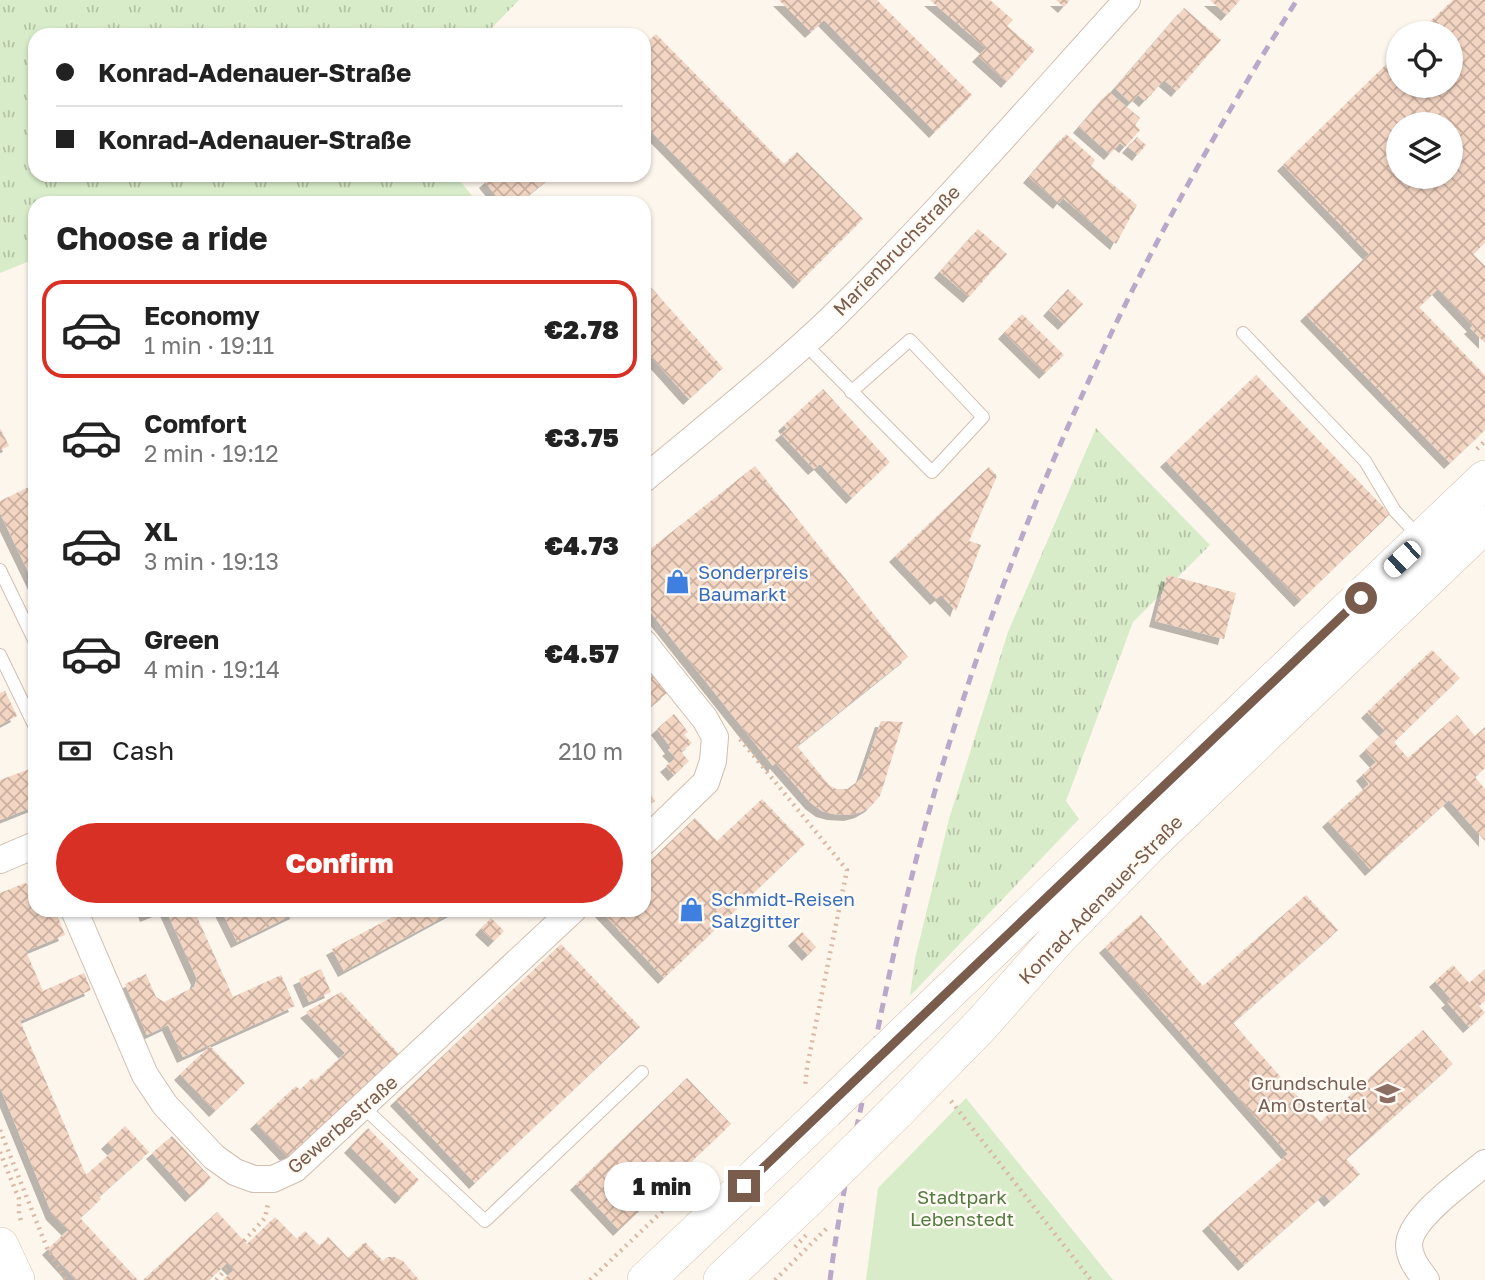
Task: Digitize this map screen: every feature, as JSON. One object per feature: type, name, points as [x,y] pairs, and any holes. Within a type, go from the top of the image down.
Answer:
[{"type":"street","name":"Marienbruchstraße","points":[[651,473],[828,321],[907,242],[1127,0]]},
{"type":"street","name":"Konrad-Adenauer-Straße","points":[[646,1280],[1485,479]]},
{"type":"street","name":"Konrad-Adenauer-Straße","points":[[722,1280],[896,1112],[1147,847],[1485,524]]},
{"type":"street","points":[[651,652],[705,719],[715,737],[713,761],[706,782],[651,835]]},
{"type":"street","points":[[0,860],[28,848]]},
{"type":"street","name":"Gewerbestraße","points":[[77,917],[152,1089],[189,1133],[214,1157],[235,1172],[254,1178],[273,1179],[295,1169],[566,917]]},
{"type":"street","points":[[1426,1280],[1412,1260],[1409,1244],[1412,1231],[1422,1217],[1485,1163]]},
{"type":"street","points":[[13,1239],[16,1280]]},
{"type":"lane","points":[[1242,333],[1365,461],[1395,511],[1422,540]]},
{"type":"lane","points":[[804,342],[851,392],[932,472],[984,417],[910,340],[851,392]]},
{"type":"lane","points":[[0,570],[28,628]]},
{"type":"lane","points":[[0,655],[28,713]]},
{"type":"lane","points":[[363,1107],[485,1221],[642,1072]]},
{"type":"path","points":[[705,719],[727,724],[847,870],[807,1067],[813,1120]]},
{"type":"path","points":[[951,1101],[1091,1280]]},
{"type":"path","points":[[0,1130],[47,1248],[66,1280]]},
{"type":"path","points":[[0,1152],[19,1199],[19,1214],[13,1239]]},
{"type":"path","points":[[244,1241],[265,1218],[273,1179]]},
{"type":"path","points":[[590,1280],[673,1201]]},
{"type":"path","points":[[216,1280],[230,1265]]},
{"type":"path","points":[[775,1280],[790,1265]]},
{"type":"green space","points":[[0,0],[519,0],[492,28],[28,28],[28,182],[461,182],[472,196],[28,196],[28,262],[0,273]]},
{"type":"green space","points":[[1096,428],[1210,545],[1133,622],[1066,801],[1079,819],[910,996],[915,959],[949,819],[1008,632]]},
{"type":"green space","name":"Stadtpark Lebenstedt","points":[[966,1098],[1113,1280],[866,1280],[878,1188]]},
{"type":"building","points":[[779,0],[877,0],[972,95],[935,132],[824,20],[811,32]]},
{"type":"building","points":[[930,0],[990,0],[1013,20],[1007,26],[1035,50],[1007,82],[978,56],[986,48]]},
{"type":"building","points":[[1056,0],[1070,0],[1064,7]]},
{"type":"building","points":[[1210,0],[1240,0],[1227,15]]},
{"type":"building","points":[[1453,0],[1485,0],[1485,243],[1473,254],[1485,266],[1485,343],[1470,328],[1473,326],[1438,289],[1419,307],[1485,375],[1485,430],[1450,463],[1306,315],[1369,254],[1283,165],[1386,65],[1386,98],[1463,98],[1463,21],[1431,21]]},
{"type":"building","points":[[1184,8],[1221,40],[1177,91],[1164,80],[1145,101],[1138,95],[1131,103],[1115,88]]},
{"type":"building","points":[[656,34],[784,164],[797,152],[863,219],[799,283],[651,131],[651,39]]},
{"type":"building","points":[[1109,92],[1140,118],[1135,125],[1140,130],[1125,147],[1120,143],[1110,154],[1079,127]]},
{"type":"building","points":[[1066,134],[1095,160],[1091,166],[1137,205],[1116,244],[1063,198],[1059,203],[1029,177]]},
{"type":"building","points":[[1137,137],[1146,145],[1138,155],[1128,147]]},
{"type":"building","points":[[485,182],[544,182],[528,196],[496,196]]},
{"type":"building","points":[[978,229],[1007,254],[969,297],[940,272]]},
{"type":"building","points":[[651,287],[723,368],[689,399],[651,357]]},
{"type":"building","points":[[1068,289],[1083,304],[1064,324],[1049,310]]},
{"type":"building","points":[[1022,314],[1064,355],[1045,373],[1004,333]]},
{"type":"building","points":[[1256,375],[1390,514],[1300,601],[1166,461]]},
{"type":"building","points":[[823,389],[890,462],[852,498],[820,464],[814,469],[781,434],[787,429],[784,425]]},
{"type":"building","points":[[0,428],[9,446],[0,450]]},
{"type":"building","points":[[755,466],[908,657],[797,746],[829,785],[836,789],[847,789],[861,779],[881,721],[903,722],[880,796],[871,806],[850,815],[822,811],[811,803],[776,763],[773,766],[651,613],[651,548]]},
{"type":"building","points":[[989,467],[997,476],[969,541],[981,545],[956,611],[941,595],[936,599],[895,556]]},
{"type":"building","points":[[28,487],[28,571],[0,513],[0,501]]},
{"type":"building","points":[[1167,575],[1236,593],[1224,639],[1155,621]]},
{"type":"building","points":[[1432,650],[1460,678],[1394,742],[1408,758],[1457,715],[1475,736],[1485,727],[1485,768],[1475,777],[1485,789],[1485,841],[1449,800],[1371,870],[1328,821],[1369,784],[1362,775],[1376,762],[1365,750],[1385,731],[1367,712]]},
{"type":"building","points":[[651,674],[667,693],[651,706]]},
{"type":"building","points":[[5,691],[17,716],[0,725],[0,693]]},
{"type":"building","points":[[674,714],[688,732],[684,735],[692,743],[681,752],[689,761],[674,775],[666,766],[676,758],[668,750],[671,748],[657,729]]},
{"type":"building","points":[[28,770],[28,809],[0,820],[0,780]]},
{"type":"building","points":[[762,799],[805,844],[664,978],[607,917],[651,917],[651,860],[695,818],[717,841]]},
{"type":"building","points":[[25,883],[28,884],[28,917],[58,917],[65,935],[26,951],[43,991],[84,973],[91,990],[20,1021],[86,1175],[114,1150],[107,1143],[125,1126],[149,1152],[100,1196],[90,1186],[101,1199],[80,1218],[138,1280],[76,1280],[48,1249],[68,1230],[52,1214],[0,1087],[0,893]]},
{"type":"building","name":"Grundschule Am Ostertal","points":[[1306,895],[1338,930],[1233,1023],[1320,1122],[1423,1030],[1453,1064],[1346,1159],[1360,1174],[1330,1201],[1324,1194],[1244,1265],[1208,1225],[1288,1154],[1105,947],[1141,915],[1203,986]]},
{"type":"building","points":[[169,917],[197,917],[233,997],[281,975],[295,1006],[183,1057],[168,1025],[147,1035],[125,984],[146,974],[156,997],[164,1002],[194,987],[197,979]]},
{"type":"building","points":[[224,917],[288,917],[237,942]]},
{"type":"building","points":[[393,917],[443,917],[344,971],[332,949]]},
{"type":"building","points":[[491,918],[504,931],[494,941],[481,929]]},
{"type":"building","points":[[802,932],[816,947],[808,955],[794,940]]},
{"type":"building","points":[[561,944],[640,1027],[475,1183],[396,1100]]},
{"type":"building","points":[[1453,965],[1469,983],[1485,969],[1485,1001],[1479,1006],[1485,1013],[1469,1027],[1447,1002],[1451,999],[1435,981]]},
{"type":"building","points":[[321,969],[331,992],[309,1002],[299,979]]},
{"type":"building","points":[[341,992],[399,1054],[289,1158],[256,1123],[296,1086],[300,1090],[312,1078],[315,1081],[345,1053],[306,1012]]},
{"type":"building","points":[[210,1046],[245,1083],[215,1111],[180,1074]]},
{"type":"building","points":[[687,1078],[731,1124],[619,1230],[576,1184]]},
{"type":"building","points":[[368,1128],[419,1180],[401,1198],[350,1147]]},
{"type":"building","points":[[172,1136],[211,1178],[191,1196],[152,1153]]},
{"type":"building","points":[[217,1212],[247,1244],[275,1217],[297,1239],[305,1231],[320,1246],[328,1237],[348,1258],[365,1242],[383,1261],[387,1257],[394,1257],[403,1261],[419,1280],[223,1280],[234,1270],[227,1263],[209,1280],[143,1280]]},
{"type":"railway","points":[[830,1280],[850,1161],[908,891],[953,730],[990,620],[1077,406],[1127,302],[1180,199],[1297,0]]},
{"type":"place","name":"Sonderpreis Baumarkt","points":[[678,582]]},
{"type":"place","name":"Schmidt-Reisen Salzgitter","points":[[691,909]]},
{"type":"place","name":"Grundschule Am Ostertal","points":[[1387,1093]]},
{"type":"route","points":[[744,1186],[1361,598]]}]
